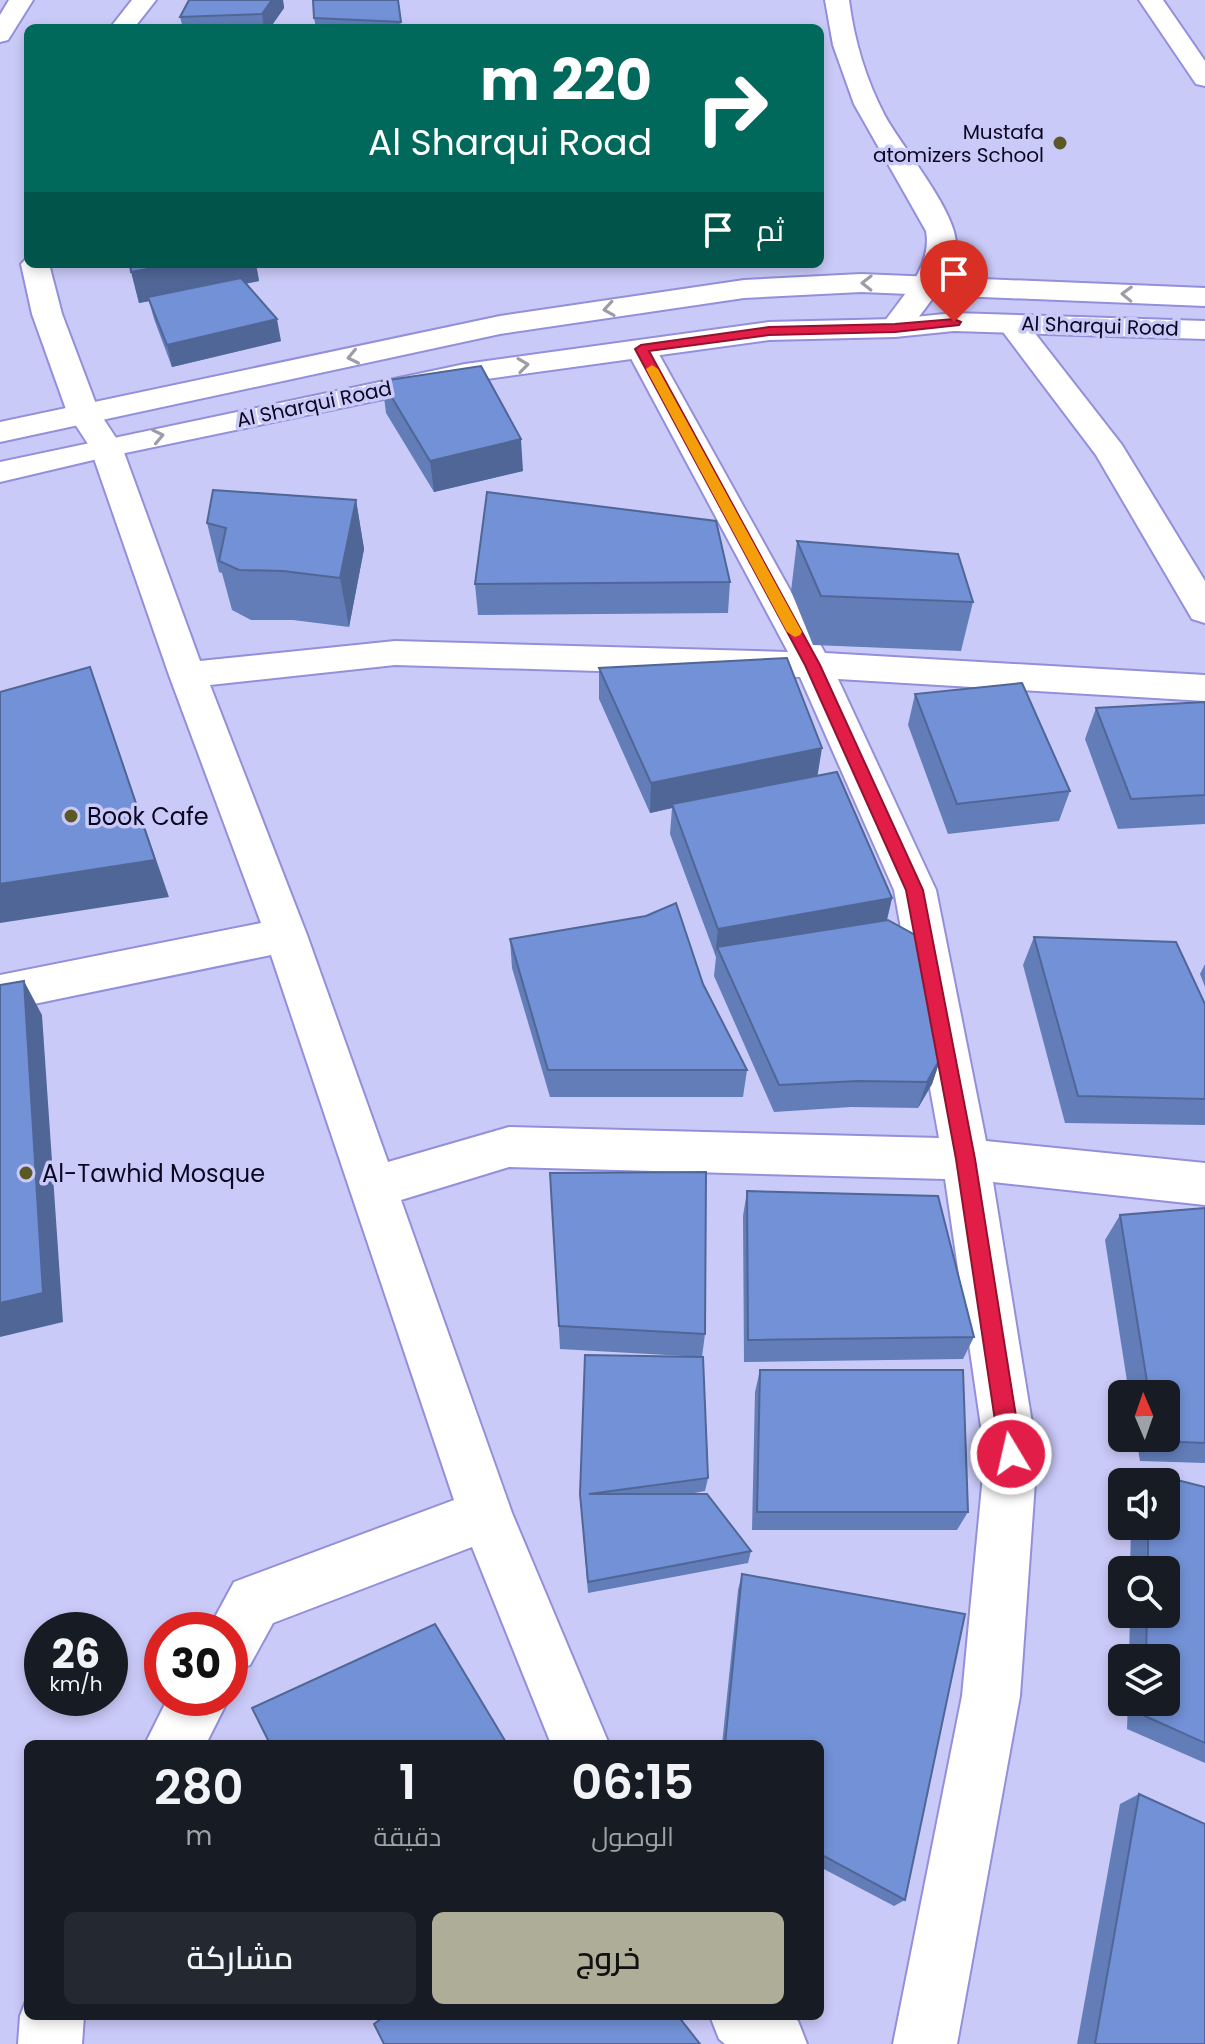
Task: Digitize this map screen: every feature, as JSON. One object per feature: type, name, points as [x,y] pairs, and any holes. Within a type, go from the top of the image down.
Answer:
[{"type":"street","points":[[0,35],[21,0]]},
{"type":"street","points":[[125,24],[144,0]]},
{"type":"street","points":[[837,0],[854,73],[873,117],[908,179],[933,212],[942,242],[926,285],[895,328]]},
{"type":"street","points":[[1151,0],[1205,79]]},
{"type":"street","points":[[36,268],[43,301],[286,935],[486,1515],[578,1740]]},
{"type":"street","points":[[0,432],[94,430],[515,323],[744,289],[861,283],[1205,297]]},
{"type":"street","name":"Al Sharqui Road","points":[[0,472],[94,430],[465,373],[769,331],[895,328],[954,322],[1205,330]]},
{"type":"street","points":[[1012,324],[1111,452],[1205,611]]},
{"type":"street","points":[[641,349],[813,665],[915,890],[966,1159],[1011,1454],[991,1696],[925,2044]]},
{"type":"street","points":[[187,675],[395,653],[813,665],[1205,688]]},
{"type":"street","points":[[0,993],[286,935]]},
{"type":"street","points":[[371,1188],[509,1147],[966,1159],[1205,1184]]},
{"type":"street","points":[[248,1613],[254,1602],[486,1515]]},
{"type":"street","points":[[176,1740],[190,1716]]},
{"type":"street","points":[[50,2044],[52,2020]]},
{"type":"street","points":[[747,2020],[775,2044]]},
{"type":"building","points":[[189,0],[272,0],[262,14],[180,17]]},
{"type":"building","points":[[313,0],[398,0],[401,22],[314,18]]},
{"type":"building","points":[[130,268],[153,268],[131,272]]},
{"type":"building","points":[[241,278],[277,319],[167,345],[148,297]]},
{"type":"building","points":[[481,366],[521,439],[430,461],[382,381]]},
{"type":"building","points":[[213,490],[356,500],[340,578],[283,571],[239,570],[219,561],[226,528],[207,523]]},
{"type":"building","points":[[487,492],[716,521],[730,582],[475,584]]},
{"type":"building","points":[[797,541],[958,554],[973,602],[821,596]]},
{"type":"building","points":[[787,658],[822,748],[651,783],[599,668]]},
{"type":"building","name":"Book Cafe","points":[[90,667],[155,860],[0,884],[0,692]]},
{"type":"building","points":[[1022,683],[1070,791],[957,804],[915,694]]},
{"type":"building","points":[[1205,702],[1205,795],[1131,799],[1096,708]]},
{"type":"building","points":[[837,772],[892,898],[718,929],[672,804]]},
{"type":"building","points":[[676,903],[703,984],[747,1070],[548,1070],[510,939],[646,916]]},
{"type":"building","points":[[888,920],[915,935],[941,1057],[927,1082],[779,1085],[717,947]]},
{"type":"building","points":[[1034,937],[1176,942],[1205,1004],[1205,1099],[1078,1096]]},
{"type":"building","points":[[24,981],[43,1293],[0,1303],[0,985]]},
{"type":"building","points":[[706,1172],[705,1334],[559,1326],[550,1173]]},
{"type":"building","points":[[747,1191],[938,1196],[974,1337],[748,1340]]},
{"type":"building","points":[[1205,1208],[1205,1443],[1180,1442],[1180,1380],[1147,1380],[1120,1215]]},
{"type":"building","points":[[585,1355],[703,1357],[708,1478],[589,1494],[707,1494],[751,1551],[588,1582],[580,1494]]},
{"type":"building","points":[[760,1370],[963,1370],[968,1512],[757,1512]]},
{"type":"building","points":[[1180,1481],[1205,1487],[1205,1743],[1145,1716],[1180,1716],[1180,1644],[1146,1644],[1147,1628],[1180,1628],[1180,1556],[1148,1556],[1148,1540],[1180,1540]]},
{"type":"building","points":[[742,1574],[965,1614],[905,1900],[824,1856],[824,1740],[725,1740]]},
{"type":"building","points":[[435,1624],[505,1740],[268,1740],[252,1708]]},
{"type":"building","points":[[1139,1794],[1205,1824],[1205,2044],[1095,2044]]},
{"type":"building","points":[[380,2020],[681,2020],[700,2044],[384,2044],[374,2024]]},
{"type":"slow traffic","points":[[652,369],[795,632]]},
{"type":"place","name":"Mustafa atomizers School","points":[[1060,143]]},
{"type":"place","name":"Book Cafe","points":[[71,816]]},
{"type":"place","name":"Al-Tawhid Mosque","points":[[26,1173]]},
{"type":"route","points":[[954,322],[895,328],[769,331],[641,349],[813,665],[915,890],[966,1159],[1011,1454]]}]
